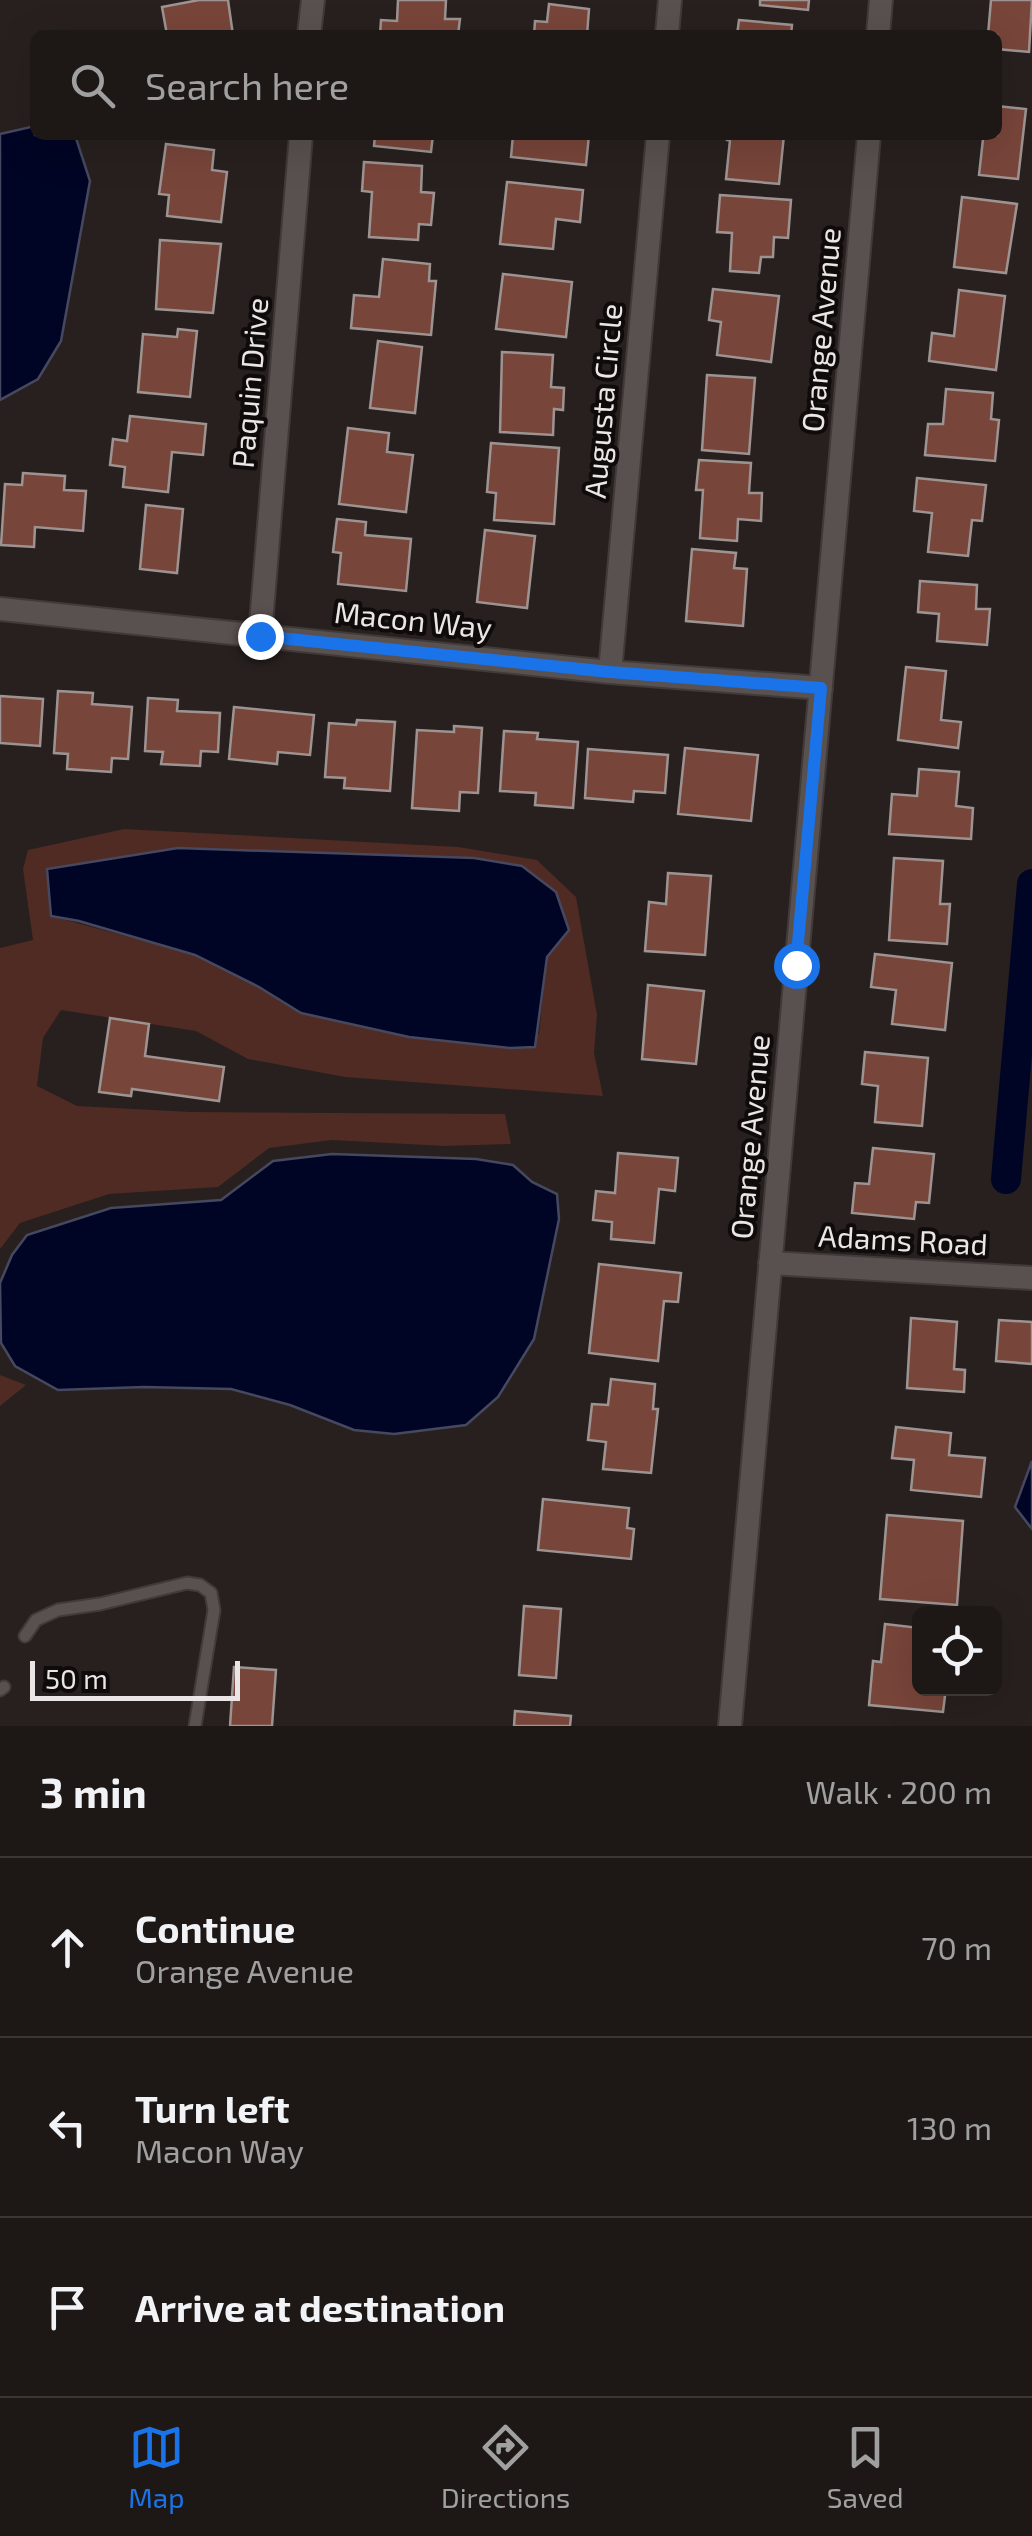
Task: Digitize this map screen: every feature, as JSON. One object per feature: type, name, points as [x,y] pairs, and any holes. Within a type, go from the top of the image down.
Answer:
[{"type":"street","points":[[667,30],[670,0]]},
{"type":"street","points":[[878,30],[881,0]]},
{"type":"street","name":"Paquin Drive","points":[[260,636],[301,140]]},
{"type":"street","name":"Augusta Circle","points":[[610,672],[658,140]]},
{"type":"street","name":"Orange Avenue","points":[[730,1726],[870,140]]},
{"type":"street","name":"Macon Way","points":[[0,609],[610,672],[821,688]]},
{"type":"street","name":"Adams Road","points":[[770,1264],[1032,1278]]},
{"type":"lane","points":[[25,1636],[36,1620],[58,1610],[200,1584],[211,1592],[214,1610],[195,1726]]},
{"type":"shaded area","points":[[124,829],[458,847],[537,860],[576,897],[597,1015],[594,1053],[603,1096],[345,1077],[248,1059],[196,1031],[61,1010],[43,1038],[37,1086],[77,1106],[191,1112],[505,1114],[511,1144],[444,1146],[332,1140],[269,1148],[218,1187],[109,1194],[20,1223],[0,1249],[0,948],[33,940],[23,869],[28,850]],"holes":[[[178,848],[474,858],[547,957],[539,1034],[511,1048],[409,1037],[301,1013],[195,955],[51,916],[47,869]]]},
{"type":"shaded area","points":[[0,1375],[26,1385],[0,1406]]},
{"type":"water","points":[[30,127],[30,140],[77,140],[90,181],[61,341],[38,379],[0,400],[0,134]]},
{"type":"water","points":[[178,848],[474,858],[522,866],[556,892],[569,930],[547,957],[535,1047],[409,1037],[301,1013],[195,955],[51,916],[47,869]]},
{"type":"water","points":[[332,1154],[476,1159],[513,1165],[532,1182],[557,1194],[559,1219],[534,1339],[498,1397],[466,1425],[394,1434],[354,1430],[290,1405],[231,1389],[58,1390],[15,1366],[1,1343],[0,1283],[12,1255],[27,1235],[111,1208],[221,1200],[273,1161]]},
{"type":"water","points":[[1032,1461],[1032,1529],[1015,1507]]},
{"type":"building","points":[[199,0],[228,0],[232,30],[166,30],[162,7]]},
{"type":"building","points":[[398,0],[446,0],[445,19],[460,19],[459,30],[380,30],[381,20],[397,21]]},
{"type":"building","points":[[760,0],[809,0],[808,10],[760,5]]},
{"type":"building","points":[[991,0],[1032,0],[1029,52],[1002,49],[1002,30],[988,30]]},
{"type":"building","points":[[549,4],[589,9],[587,30],[534,30],[535,21],[547,22]]},
{"type":"building","points":[[739,20],[792,25],[792,30],[738,30]]},
{"type":"building","points":[[1002,107],[1026,109],[1018,179],[979,175],[983,140],[1002,140]]},
{"type":"building","points":[[375,140],[432,140],[431,152],[374,146]]},
{"type":"building","points":[[513,140],[588,140],[586,165],[511,157]]},
{"type":"building","points":[[730,140],[783,140],[779,184],[726,179]]},
{"type":"building","points":[[166,144],[214,150],[212,170],[227,172],[221,222],[167,216],[169,195],[159,194]]},
{"type":"building","points":[[364,162],[422,166],[421,192],[434,193],[431,225],[419,224],[418,240],[369,237],[372,192],[362,191]]},
{"type":"building","points":[[507,182],[583,190],[580,222],[556,219],[553,249],[500,244]]},
{"type":"building","points":[[720,195],[791,200],[788,238],[774,237],[773,257],[761,257],[759,273],[730,271],[732,233],[717,232]]},
{"type":"building","points":[[962,197],[1017,204],[1006,273],[954,267]]},
{"type":"building","points":[[160,240],[221,244],[213,313],[156,309]]},
{"type":"building","points":[[383,259],[430,264],[429,281],[436,281],[431,335],[351,328],[354,295],[379,297]]},
{"type":"building","points":[[503,274],[572,282],[566,337],[496,329]]},
{"type":"building","points":[[713,289],[779,296],[771,362],[717,355],[721,322],[709,320]]},
{"type":"building","points":[[959,290],[1005,296],[996,370],[929,361],[932,333],[954,336]]},
{"type":"building","points":[[178,329],[197,331],[190,397],[138,392],[143,334],[177,337]]},
{"type":"building","points":[[378,341],[422,347],[415,413],[370,408]]},
{"type":"building","points":[[502,352],[553,355],[551,387],[564,388],[563,410],[554,409],[553,435],[500,432]]},
{"type":"building","points":[[707,375],[755,378],[749,454],[702,450]]},
{"type":"building","points":[[946,389],[993,393],[991,419],[999,420],[995,461],[925,455],[928,424],[943,424]]},
{"type":"building","points":[[130,416],[206,424],[203,455],[172,452],[168,492],[123,487],[125,467],[110,465],[113,439],[127,441]]},
{"type":"building","points":[[348,428],[389,433],[387,452],[413,455],[406,512],[339,504]]},
{"type":"building","points":[[491,443],[559,448],[554,524],[494,520],[496,493],[487,492]]},
{"type":"building","points":[[699,460],[751,463],[749,493],[762,493],[761,521],[738,519],[737,541],[700,538],[703,490],[696,490]]},
{"type":"building","points":[[23,473],[65,476],[64,490],[86,491],[83,531],[35,527],[34,547],[1,545],[5,484],[22,485]]},
{"type":"building","points":[[917,478],[986,485],[982,521],[972,520],[968,556],[928,552],[932,513],[914,511]]},
{"type":"building","points":[[146,505],[183,509],[177,573],[140,569]]},
{"type":"building","points":[[337,519],[366,522],[365,535],[411,539],[406,591],[338,584],[341,553],[333,552]]},
{"type":"building","points":[[485,530],[535,536],[527,608],[477,602]]},
{"type":"building","points":[[692,549],[736,553],[734,568],[747,569],[743,626],[686,621]]},
{"type":"building","points":[[920,581],[977,585],[976,609],[990,609],[987,645],[937,641],[939,614],[918,612]]},
{"type":"building","points":[[906,667],[946,671],[941,720],[961,722],[958,748],[898,740]]},
{"type":"building","points":[[58,691],[93,693],[92,704],[132,707],[128,759],[112,758],[111,772],[67,769],[68,754],[54,753]]},
{"type":"building","points":[[0,696],[43,699],[40,746],[0,743]]},
{"type":"building","points":[[148,698],[178,700],[177,711],[220,713],[218,752],[201,751],[200,766],[161,764],[163,752],[145,751]]},
{"type":"building","points":[[234,707],[314,715],[310,755],[278,752],[277,764],[229,759]]},
{"type":"building","points":[[357,720],[395,722],[390,791],[344,788],[345,778],[325,777],[329,723],[356,725]]},
{"type":"building","points":[[454,726],[482,728],[478,793],[460,792],[459,811],[412,808],[417,730],[454,732]]},
{"type":"building","points":[[504,731],[538,733],[537,739],[578,742],[573,808],[535,805],[536,793],[500,791]]},
{"type":"building","points":[[685,748],[758,755],[751,821],[678,814]]},
{"type":"building","points":[[588,749],[668,755],[665,793],[634,791],[633,802],[585,798]]},
{"type":"building","points":[[919,769],[959,772],[956,806],[973,808],[971,839],[889,834],[892,794],[917,796]]},
{"type":"building","points":[[894,858],[943,861],[940,904],[950,904],[947,944],[889,940]]},
{"type":"building","points":[[668,873],[711,876],[705,955],[645,951],[649,902],[666,904]]},
{"type":"building","points":[[875,954],[952,963],[945,1030],[892,1024],[896,990],[871,987]]},
{"type":"building","points":[[648,985],[704,991],[696,1064],[642,1059]]},
{"type":"building","points":[[110,1018],[149,1024],[145,1056],[224,1067],[219,1101],[132,1089],[131,1096],[99,1092]]},
{"type":"building","points":[[865,1052],[928,1058],[922,1126],[875,1122],[878,1086],[862,1084]]},
{"type":"building","points":[[873,1148],[934,1154],[929,1203],[916,1202],[914,1219],[852,1213],[855,1183],[869,1184]]},
{"type":"building","points":[[618,1153],[678,1158],[675,1191],[659,1189],[654,1243],[611,1239],[612,1222],[593,1220],[596,1191],[615,1193]]},
{"type":"building","points":[[599,1264],[681,1273],[678,1302],[664,1301],[658,1361],[589,1353]]},
{"type":"building","points":[[911,1318],[957,1322],[954,1369],[965,1370],[964,1392],[907,1388]]},
{"type":"building","points":[[999,1320],[1032,1322],[1032,1364],[996,1361]]},
{"type":"building","points":[[611,1379],[655,1384],[653,1409],[658,1409],[651,1473],[603,1469],[606,1442],[588,1440],[592,1404],[608,1405]]},
{"type":"building","points":[[896,1427],[951,1433],[949,1455],[985,1458],[981,1497],[911,1490],[914,1460],[892,1458]]},
{"type":"building","points":[[543,1499],[629,1508],[627,1528],[634,1529],[631,1559],[538,1550]]},
{"type":"building","points":[[887,1515],[963,1521],[957,1605],[880,1599]]},
{"type":"building","points":[[524,1606],[561,1609],[556,1678],[519,1675]]},
{"type":"building","points":[[885,1624],[912,1627],[912,1696],[945,1696],[943,1712],[869,1705],[873,1661],[881,1662]]},
{"type":"building","points":[[234,1667],[276,1670],[272,1726],[230,1726]]},
{"type":"building","points":[[515,1711],[571,1716],[570,1726],[514,1726]]},
{"type":"waterway","points":[[1006,1179],[1032,884]]},
{"type":"route","points":[[260,636],[610,672],[821,688],[796,965]]}]
